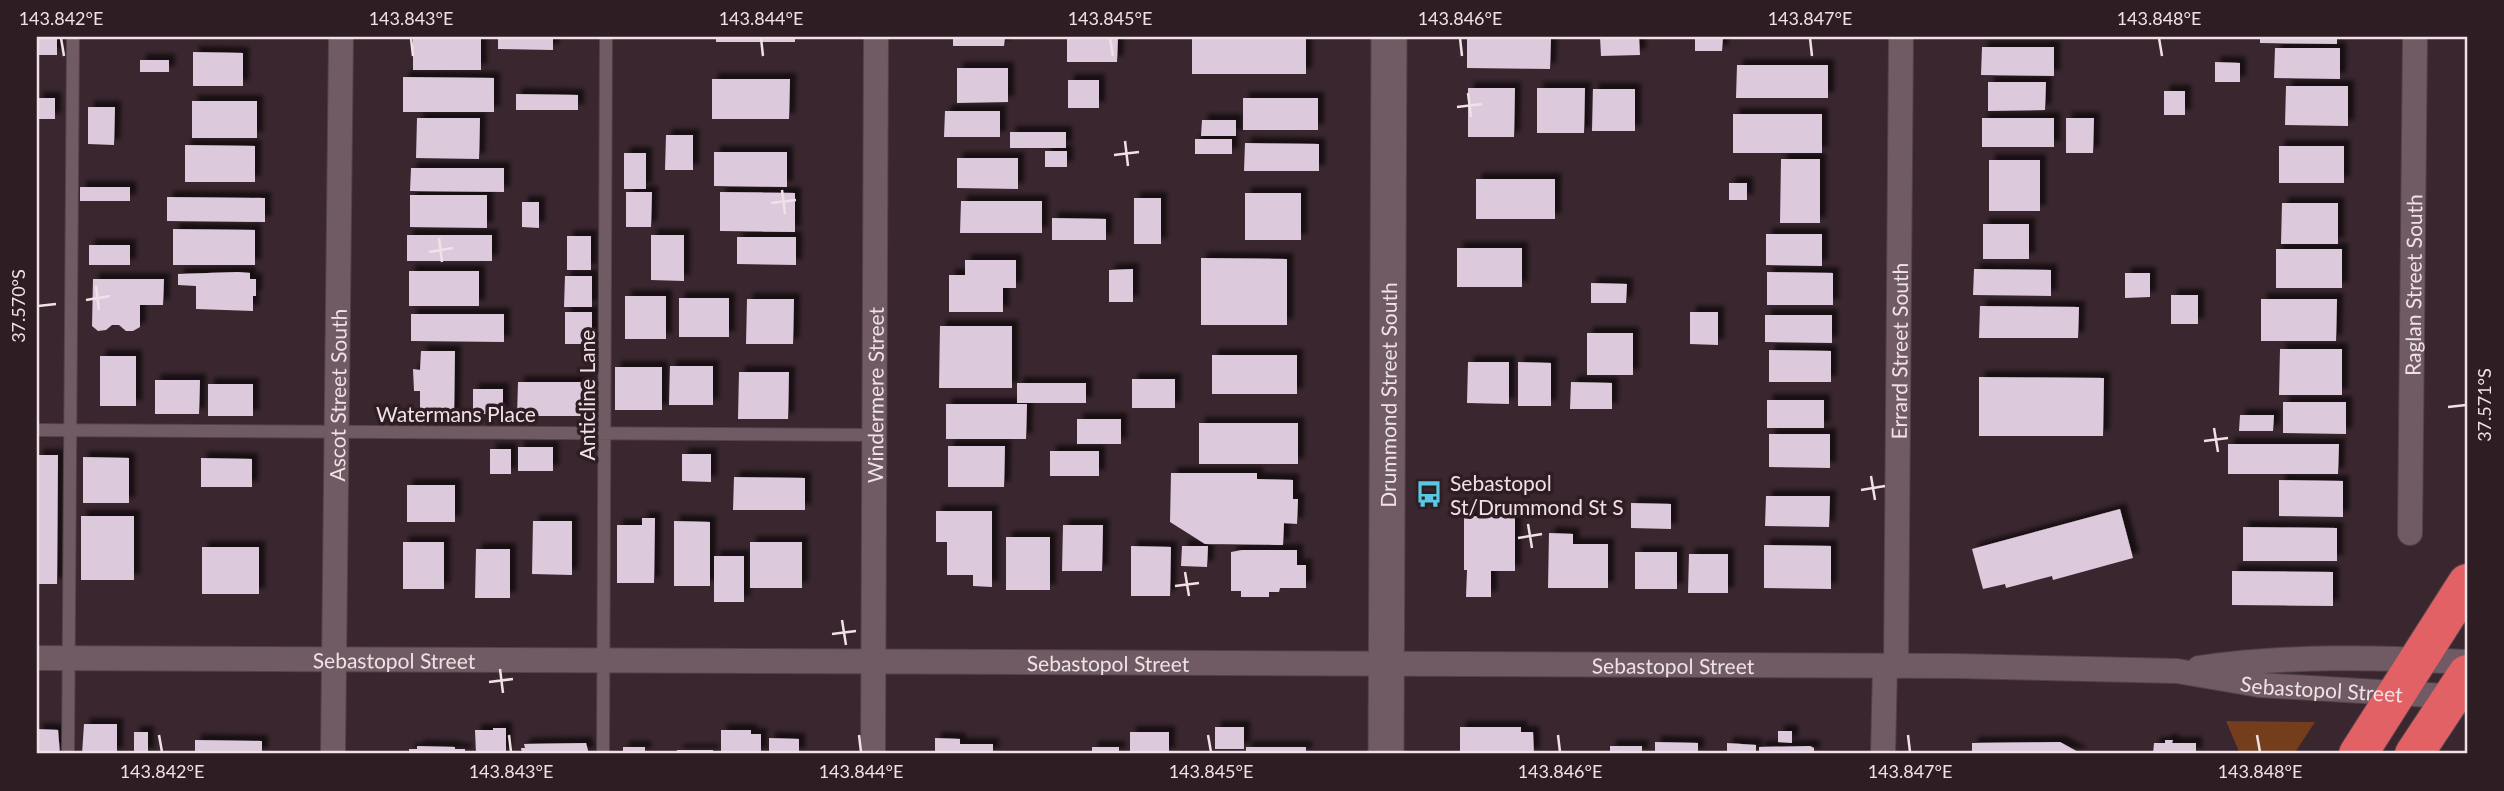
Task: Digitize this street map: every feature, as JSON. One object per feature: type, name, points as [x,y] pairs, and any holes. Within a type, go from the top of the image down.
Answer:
[{"type":"highway","points":[[2358,754],[2467,583]]},
{"type":"highway","points":[[2414,754],[2464,682]]},
{"type":"main road","name":"Drummond Street South","points":[[1386,754],[1389,37]]},
{"type":"street","name":"Ascot Street South","points":[[333,754],[341,37]]},
{"type":"street","name":"Windermere Street","points":[[873,754],[876,37]]},
{"type":"street","name":"Errard Street South","points":[[1883,754],[1891,666],[1901,37]]},
{"type":"street","name":"Raglan Street South","points":[[2410,533],[2415,37]]},
{"type":"street","name":"Sebastopol Street","points":[[37,658],[1891,666],[2177,671],[2291,658],[2417,659],[2464,682]]},
{"type":"street","name":"Sebastopol Street","points":[[2177,671],[2259,685],[2395,694],[2464,682]]},
{"type":"lane","points":[[68,754],[74,37]]},
{"type":"lane","name":"Anticline Lane","points":[[603,754],[606,37]]},
{"type":"lane","name":"Watermans Place","points":[[37,430],[875,435]]},
{"type":"shaded area","points":[[2226,721],[2315,722],[2294,754],[2240,754]]},
{"type":"building","points":[[37,37],[57,37],[57,55],[37,55]]},
{"type":"building","points":[[413,37],[481,37],[481,70],[413,70]]},
{"type":"building","points":[[498,37],[553,37],[553,50],[498,49]]},
{"type":"building","points":[[716,37],[795,37],[795,42],[716,42]]},
{"type":"building","points":[[953,37],[1005,37],[1004,46],[953,46]]},
{"type":"building","points":[[1067,37],[1118,37],[1117,62],[1067,62]]},
{"type":"building","points":[[1192,37],[1306,37],[1306,74],[1192,74]]},
{"type":"building","points":[[1467,37],[1551,37],[1550,69],[1467,68]]},
{"type":"building","points":[[1600,37],[1639,37],[1640,55],[1601,56]]},
{"type":"building","points":[[1695,37],[1723,37],[1722,51],[1695,51]]},
{"type":"building","points":[[2050,37],[2050,39],[1984,39]]},
{"type":"building","points":[[2260,37],[2337,37],[2337,44],[2260,43]]},
{"type":"building","points":[[1982,47],[2054,47],[2054,76],[1981,75]]},
{"type":"building","points":[[2275,48],[2340,48],[2340,79],[2274,78]]},
{"type":"building","points":[[193,52],[243,53],[243,86],[193,86]]},
{"type":"building","points":[[140,60],[169,60],[169,72],[140,72]]},
{"type":"building","points":[[2215,62],[2240,63],[2240,82],[2215,82]]},
{"type":"building","points":[[1737,65],[1828,65],[1828,98],[1736,98]]},
{"type":"building","points":[[957,68],[1008,68],[1008,102],[957,103]]},
{"type":"building","points":[[403,77],[494,78],[494,112],[403,112]]},
{"type":"building","points":[[712,79],[790,79],[789,119],[712,119]]},
{"type":"building","points":[[1068,80],[1099,80],[1099,108],[1068,108]]},
{"type":"building","points":[[1988,82],[2046,82],[2045,110],[1988,111]]},
{"type":"building","points":[[2286,86],[2348,86],[2348,126],[2285,125]]},
{"type":"building","points":[[1468,88],[1515,88],[1514,137],[1468,137]]},
{"type":"building","points":[[1537,88],[1585,88],[1584,133],[1537,133]]},
{"type":"building","points":[[1593,89],[1635,89],[1635,131],[1592,131]]},
{"type":"building","points":[[2164,91],[2185,91],[2185,115],[2164,115]]},
{"type":"building","points":[[516,94],[578,95],[578,110],[516,110]]},
{"type":"building","points":[[37,98],[55,98],[55,119],[37,119]]},
{"type":"building","points":[[1243,98],[1318,98],[1318,130],[1243,130]]},
{"type":"building","points":[[192,101],[257,101],[257,138],[192,138]]},
{"type":"building","points":[[88,107],[115,107],[114,145],[88,144]]},
{"type":"building","points":[[945,111],[1000,111],[1000,137],[944,137]]},
{"type":"building","points":[[1733,114],[1822,114],[1822,153],[1733,153]]},
{"type":"building","points":[[417,118],[480,118],[479,159],[416,158]]},
{"type":"building","points":[[1982,118],[2054,118],[2054,147],[1982,147]]},
{"type":"building","points":[[2066,118],[2094,118],[2093,153],[2066,153]]},
{"type":"building","points":[[1202,120],[1236,120],[1236,136],[1201,136]]},
{"type":"building","points":[[1010,132],[1066,132],[1066,148],[1010,148]]},
{"type":"building","points":[[666,135],[693,135],[693,170],[665,170]]},
{"type":"building","points":[[1195,139],[1232,139],[1232,154],[1195,154]]},
{"type":"building","points":[[1245,143],[1319,144],[1319,171],[1244,171]]},
{"type":"building","points":[[185,145],[255,146],[255,182],[185,182]]},
{"type":"building","points":[[2279,146],[2344,146],[2344,183],[2279,183]]},
{"type":"building","points":[[1045,151],[1067,151],[1067,167],[1045,167]]},
{"type":"building","points":[[714,152],[787,152],[787,187],[714,186]]},
{"type":"building","points":[[624,153],[646,153],[646,189],[624,189]]},
{"type":"building","points":[[957,158],[1018,158],[1018,189],[957,188]]},
{"type":"building","points":[[1781,159],[1820,159],[1820,223],[1780,223]]},
{"type":"building","points":[[1989,160],[2040,160],[2040,211],[1989,211]]},
{"type":"building","points":[[411,168],[504,168],[504,192],[410,191]]},
{"type":"building","points":[[1476,179],[1555,179],[1555,219],[1476,219]]},
{"type":"building","points":[[1729,183],[1747,183],[1747,200],[1729,200]]},
{"type":"building","points":[[80,187],[130,187],[130,201],[80,201]]},
{"type":"building","points":[[626,192],[652,192],[651,227],[626,227]]},
{"type":"building","points":[[720,192],[795,193],[795,232],[720,231]]},
{"type":"building","points":[[1245,193],[1301,193],[1301,240],[1245,240]]},
{"type":"building","points":[[410,195],[487,195],[487,228],[410,227]]},
{"type":"building","points":[[167,197],[265,198],[265,222],[167,221]]},
{"type":"building","points":[[1134,198],[1161,198],[1161,244],[1134,244]]},
{"type":"building","points":[[961,201],[1042,201],[1042,233],[960,233]]},
{"type":"building","points":[[522,202],[539,202],[539,228],[522,227]]},
{"type":"building","points":[[2282,203],[2338,203],[2338,244],[2281,244]]},
{"type":"building","points":[[1052,218],[1106,219],[1106,240],[1052,240]]},
{"type":"building","points":[[1983,224],[2029,224],[2029,259],[1983,259]]},
{"type":"building","points":[[173,229],[255,230],[255,265],[173,265]]},
{"type":"building","points":[[1766,234],[1822,234],[1822,266],[1766,265]]},
{"type":"building","points":[[407,235],[492,235],[492,261],[407,261]]},
{"type":"building","points":[[651,235],[684,235],[684,281],[651,280]]},
{"type":"building","points":[[567,236],[591,236],[591,270],[567,270]]},
{"type":"building","points":[[737,237],[796,237],[796,265],[737,264]]},
{"type":"building","points":[[89,245],[130,245],[130,265],[89,265]]},
{"type":"building","points":[[1457,248],[1522,248],[1522,287],[1457,287]]},
{"type":"building","points":[[2276,249],[2342,249],[2342,288],[2276,288]]},
{"type":"building","points":[[1201,258],[1287,259],[1287,325],[1201,325]]},
{"type":"building","points":[[965,260],[1016,260],[1016,288],[1003,288],[1003,312],[949,312],[949,275],[965,275]]},
{"type":"building","points":[[1133,269],[1133,302],[1109,302],[1109,270]]},
{"type":"building","points":[[1974,269],[2051,270],[2051,296],[1973,295]]},
{"type":"building","points":[[409,271],[479,271],[479,306],[409,306]]},
{"type":"building","points":[[1767,272],[1833,273],[1833,305],[1767,305]]},
{"type":"building","points":[[250,273],[250,279],[256,279],[253,311],[196,309],[196,286],[178,285],[178,274]]},
{"type":"building","points":[[2125,273],[2150,273],[2150,297],[2125,298]]},
{"type":"building","points":[[565,276],[592,276],[592,307],[564,307]]},
{"type":"building","points":[[93,279],[164,279],[163,305],[140,305],[140,327],[133,331],[112,325],[106,330],[98,331],[92,326]]},
{"type":"building","points":[[1591,283],[1627,284],[1626,303],[1591,303]]},
{"type":"building","points":[[2171,295],[2198,295],[2198,324],[2171,324]]},
{"type":"building","points":[[625,296],[666,296],[666,339],[625,339]]},
{"type":"building","points":[[679,298],[729,298],[729,337],[679,337]]},
{"type":"building","points":[[747,299],[794,299],[793,344],[746,344]]},
{"type":"building","points":[[2261,299],[2337,299],[2336,341],[2261,341]]},
{"type":"building","points":[[1980,306],[2079,307],[2078,338],[1979,338]]},
{"type":"building","points":[[565,312],[592,312],[592,344],[565,344]]},
{"type":"building","points":[[1690,312],[1718,312],[1718,345],[1690,344]]},
{"type":"building","points":[[411,314],[504,314],[504,342],[411,341]]},
{"type":"building","points":[[1765,315],[1832,315],[1832,343],[1765,342]]},
{"type":"building","points":[[940,326],[1012,326],[1012,388],[939,388]]},
{"type":"building","points":[[1587,333],[1633,333],[1633,375],[1587,375]]},
{"type":"building","points":[[2280,349],[2342,349],[2342,395],[2279,395]]},
{"type":"building","points":[[1769,350],[1831,351],[1831,382],[1769,382]]},
{"type":"building","points":[[421,351],[455,351],[454,417],[420,417],[420,391],[414,391],[413,369],[420,370]]},
{"type":"building","points":[[1212,355],[1297,355],[1297,394],[1212,394]]},
{"type":"building","points":[[100,356],[136,356],[136,406],[100,406]]},
{"type":"building","points":[[1468,362],[1509,362],[1509,404],[1467,403]]},
{"type":"building","points":[[1518,362],[1551,363],[1551,406],[1518,406]]},
{"type":"building","points":[[670,366],[713,366],[713,405],[669,405]]},
{"type":"building","points":[[615,367],[662,367],[662,410],[615,410]]},
{"type":"building","points":[[739,372],[789,372],[788,419],[738,419]]},
{"type":"building","points":[[1979,377],[2104,378],[2103,436],[1979,436]]},
{"type":"building","points":[[1132,379],[1175,379],[1175,408],[1132,408]]},
{"type":"building","points":[[155,380],[200,380],[199,414],[155,414]]},
{"type":"building","points":[[518,382],[589,382],[589,416],[517,416]]},
{"type":"building","points":[[1571,382],[1612,383],[1612,409],[1570,409]]},
{"type":"building","points":[[1017,383],[1086,383],[1086,403],[1017,403]]},
{"type":"building","points":[[208,384],[253,384],[253,416],[208,416]]},
{"type":"building","points":[[473,389],[503,389],[503,414],[473,414]]},
{"type":"building","points":[[1767,400],[1824,400],[1824,428],[1767,428]]},
{"type":"building","points":[[2283,402],[2346,402],[2346,434],[2283,433]]},
{"type":"building","points":[[946,404],[1027,404],[1026,439],[946,439]]},
{"type":"building","points":[[2240,415],[2274,415],[2273,431],[2239,431]]},
{"type":"building","points":[[1077,419],[1121,419],[1121,444],[1077,444]]},
{"type":"building","points":[[1199,423],[1298,423],[1298,464],[1199,464]]},
{"type":"building","points":[[1769,434],[1830,434],[1830,468],[1769,467]]},
{"type":"building","points":[[2228,444],[2339,444],[2338,474],[2228,474]]},
{"type":"building","points":[[948,446],[1005,446],[1004,487],[948,487]]},
{"type":"building","points":[[518,447],[553,447],[553,471],[518,471]]},
{"type":"building","points":[[490,449],[511,449],[511,474],[490,474]]},
{"type":"building","points":[[1050,451],[1099,451],[1099,476],[1050,476]]},
{"type":"building","points":[[682,454],[711,454],[711,482],[682,481]]},
{"type":"building","points":[[37,455],[58,455],[57,584],[37,584]]},
{"type":"building","points":[[83,457],[129,458],[129,503],[83,503]]},
{"type":"building","points":[[201,458],[252,459],[252,487],[201,487]]},
{"type":"building","points":[[1171,473],[1257,473],[1257,479],[1293,480],[1293,499],[1298,499],[1297,524],[1284,523],[1283,545],[1205,544],[1170,522]]},
{"type":"building","points":[[734,477],[805,478],[805,510],[733,510]]},
{"type":"building","points":[[2279,480],[2343,481],[2343,517],[2279,516]]},
{"type":"building","points":[[407,485],[455,485],[455,522],[407,522]]},
{"type":"building","points":[[1766,496],[1830,496],[1829,527],[1765,526]]},
{"type":"building","points":[[1631,503],[1671,504],[1671,529],[1631,528]]},
{"type":"building","points":[[2120,509],[2133,558],[2053,580],[2052,576],[2006,588],[2005,584],[1983,589],[1972,549]]},
{"type":"building","points":[[936,511],[992,511],[992,587],[973,586],[973,575],[947,575],[947,542],[936,542]]},
{"type":"building","points":[[81,516],[134,516],[134,580],[81,580]]},
{"type":"building","points":[[1464,516],[1515,517],[1515,571],[1491,571],[1491,597],[1466,597]]},
{"type":"building","points":[[642,518],[655,518],[654,583],[617,583],[617,525],[642,525]]},
{"type":"building","points":[[533,521],[572,521],[572,575],[532,574]]},
{"type":"building","points":[[674,521],[710,522],[710,586],[674,586]]},
{"type":"building","points":[[1063,525],[1103,525],[1102,571],[1062,571]]},
{"type":"building","points":[[2243,527],[2337,528],[2337,561],[2243,561]]},
{"type":"building","points":[[1549,533],[1573,534],[1573,544],[1608,544],[1608,588],[1548,588]]},
{"type":"building","points":[[1006,537],[1050,537],[1050,590],[1006,590]]},
{"type":"building","points":[[403,542],[444,542],[444,589],[403,589]]},
{"type":"building","points":[[750,542],[802,542],[802,588],[750,588]]},
{"type":"building","points":[[1764,545],[1831,546],[1831,589],[1764,588]]},
{"type":"building","points":[[1131,546],[1171,547],[1170,596],[1131,596]]},
{"type":"building","points":[[1182,546],[1208,546],[1207,567],[1181,566]]},
{"type":"building","points":[[202,547],[259,547],[259,594],[202,594]]},
{"type":"building","points":[[476,549],[510,549],[510,598],[475,598]]},
{"type":"building","points":[[1297,550],[1297,565],[1306,565],[1306,588],[1280,588],[1279,592],[1269,592],[1269,597],[1241,597],[1241,591],[1231,591],[1231,552]]},
{"type":"building","points":[[1635,552],[1677,552],[1677,589],[1635,589]]},
{"type":"building","points":[[1689,554],[1728,554],[1728,593],[1688,593]]},
{"type":"building","points":[[714,556],[744,556],[744,602],[714,602]]},
{"type":"building","points":[[2232,571],[2333,572],[2333,606],[2232,605]]},
{"type":"building","points":[[84,724],[117,724],[117,754],[82,754]]},
{"type":"building","points":[[1215,727],[1244,727],[1244,749],[1215,749]]},
{"type":"building","points":[[1460,727],[1521,727],[1521,732],[1533,732],[1534,754],[1460,754]]},
{"type":"building","points":[[506,728],[506,753],[476,754],[475,730]]},
{"type":"building","points":[[37,729],[58,730],[60,754],[37,754]]},
{"type":"building","points":[[721,730],[751,730],[751,734],[761,734],[761,754],[721,754]]},
{"type":"building","points":[[1778,731],[1792,731],[1792,743],[1778,742]]},
{"type":"building","points":[[134,732],[148,732],[148,754],[134,754]]},
{"type":"building","points":[[1130,732],[1169,732],[1169,754],[1130,754]]},
{"type":"building","points":[[769,738],[799,739],[799,754],[769,754]]},
{"type":"building","points":[[935,738],[960,739],[960,744],[993,744],[993,754],[935,754]]},
{"type":"building","points":[[195,740],[262,741],[262,754],[195,754]]},
{"type":"building","points":[[2165,740],[2173,740],[2172,743],[2196,743],[2196,754],[2153,754],[2154,743],[2165,743]]},
{"type":"building","points":[[1655,742],[1698,743],[1698,754],[1655,754]]},
{"type":"building","points":[[2060,742],[2082,754],[1972,754],[1972,743]]},
{"type":"building","points":[[586,743],[589,754],[522,754],[521,748],[525,748],[524,744]]},
{"type":"building","points":[[1727,743],[1756,745],[1756,754],[1727,754]]},
{"type":"building","points":[[417,746],[455,747],[465,749],[465,754],[409,754],[409,749],[417,749]]},
{"type":"building","points":[[1610,746],[1642,746],[1642,754],[1610,754]]},
{"type":"building","points":[[623,747],[645,747],[645,754],[623,754]]},
{"type":"building","points":[[1092,747],[1119,747],[1119,754],[1092,754]]},
{"type":"building","points":[[1246,747],[1306,747],[1306,754],[1246,754]]},
{"type":"building","points":[[1759,747],[1814,748],[1814,754],[1759,754]]},
{"type":"building","points":[[677,750],[713,750],[713,754],[677,754]]},
{"type":"place","name":"Sebastopol St/Drummond St S","points":[[1429,494]]}]
